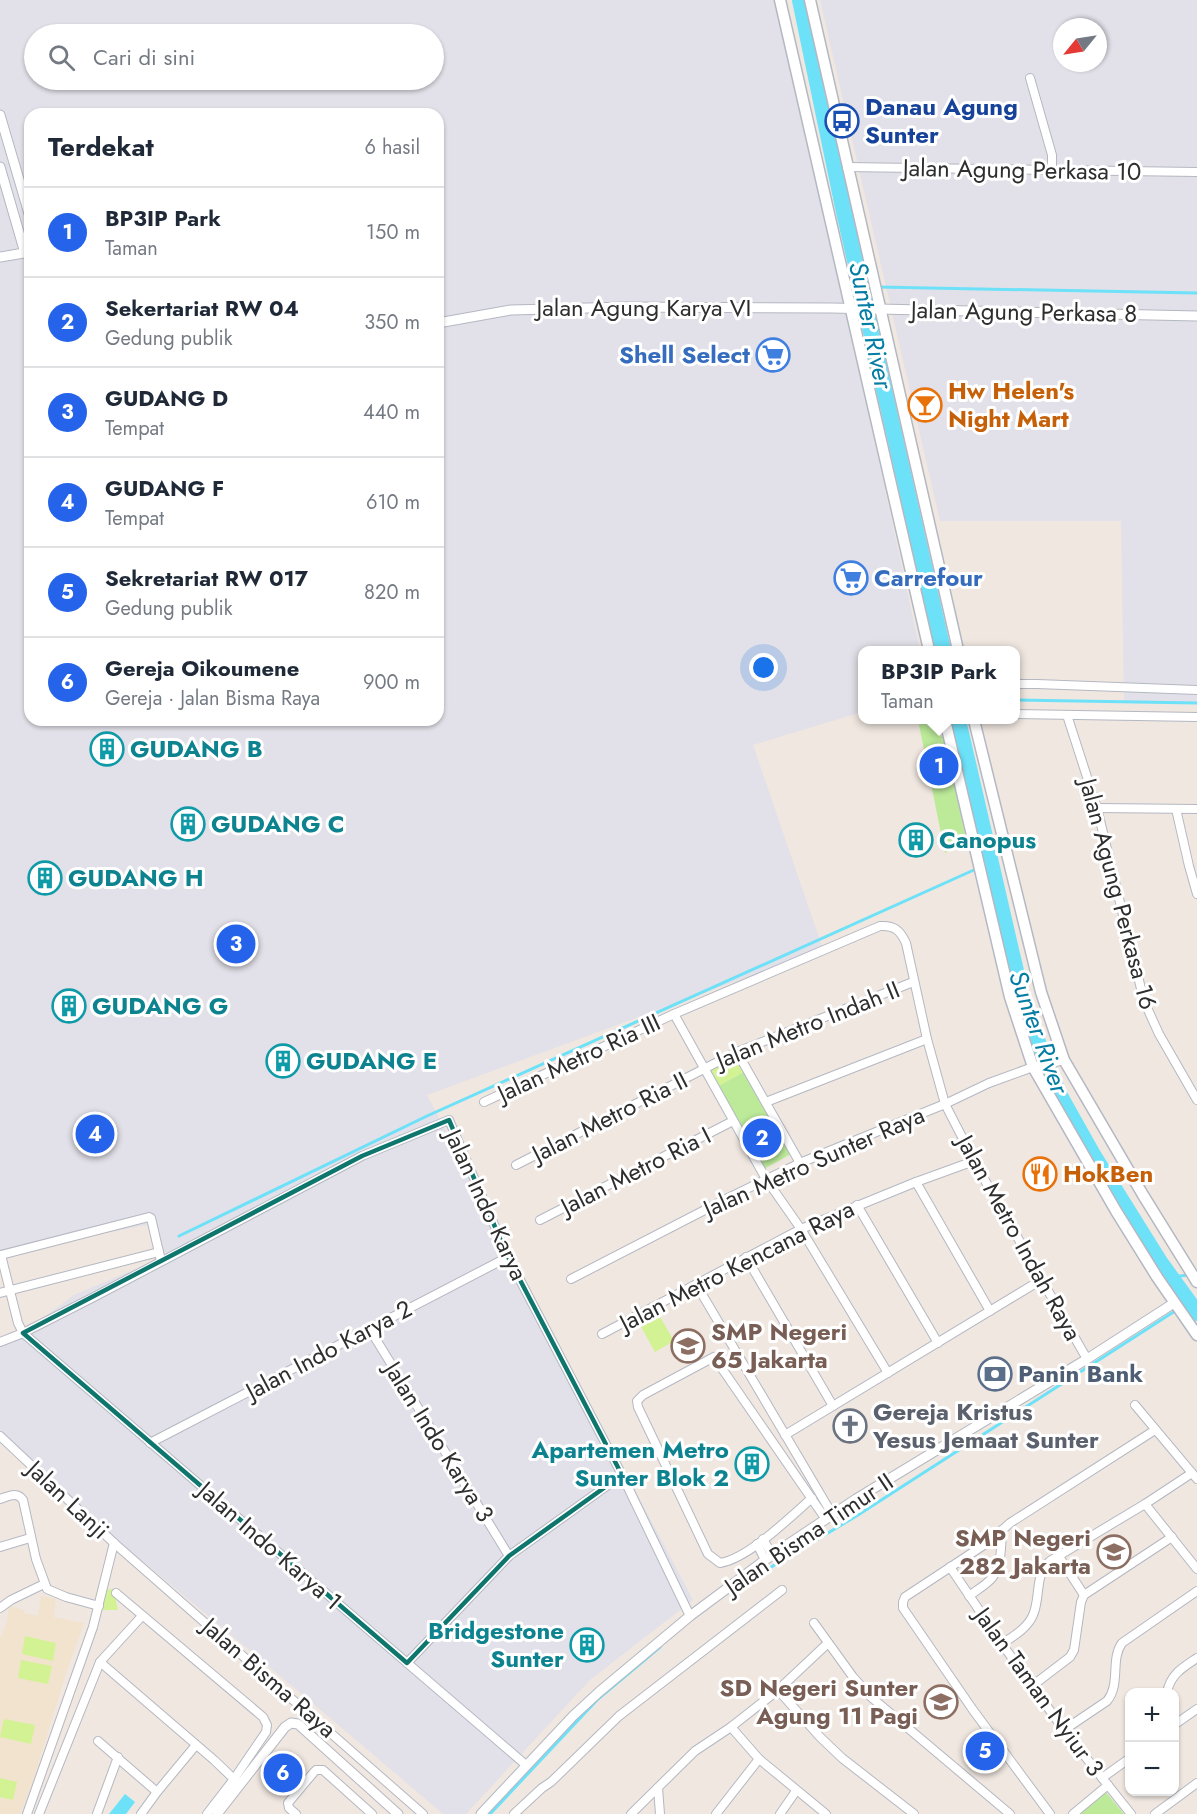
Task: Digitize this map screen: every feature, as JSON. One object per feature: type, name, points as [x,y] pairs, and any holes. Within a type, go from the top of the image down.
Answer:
[{"type":"main road","points":[[780,0],[854,309],[928,646]]},
{"type":"main road","points":[[810,0],[957,646]]},
{"type":"main road","points":[[946,724],[1010,997],[1036,1066],[1098,1182],[1197,1335]]},
{"type":"main road","points":[[975,724],[1060,1060],[1193,1272]]},
{"type":"street","points":[[1029,78],[1052,155],[1052,170]]},
{"type":"street","points":[[0,115],[24,197]]},
{"type":"street","points":[[0,167],[24,241]]},
{"type":"street","name":"Jalan Agung Perkasa 10","points":[[847,167],[1197,172]]},
{"type":"street","points":[[0,257],[24,254]]},
{"type":"street","name":"Jalan Agung Perkasa 8","points":[[854,309],[878,307],[1197,316]]},
{"type":"street","name":"Jalan Agung Karya VI","points":[[444,322],[530,308],[854,309]]},
{"type":"street","points":[[1020,684],[1197,690]]},
{"type":"street","points":[[1020,714],[1197,717]]},
{"type":"street","name":"Jalan Agung Perkasa 16","points":[[1067,715],[1097,808],[1144,1001],[1159,1034],[1197,1100]]},
{"type":"street","points":[[1097,808],[1197,809]]},
{"type":"street","points":[[1176,809],[1197,894]]},
{"type":"street","name":"Jalan Metro Indah Raya","points":[[880,926],[889,925],[901,933],[906,943],[913,982],[945,1104],[974,1161],[1087,1359]]},
{"type":"street","name":"Jalan Metro Ria III","points":[[484,1102],[674,1014],[880,926]]},
{"type":"street","name":"Jalan Metro Indah II","points":[[703,1068],[737,1052],[913,982]]},
{"type":"street","points":[[674,1014],[766,1179],[801,1228],[888,1373]]},
{"type":"street","points":[[766,1102],[927,1039]]},
{"type":"street","points":[[737,1052],[800,1163]]},
{"type":"street","name":"Jalan Metro Sunter Raya","points":[[571,1279],[800,1163],[945,1104],[989,1083],[1060,1060]]},
{"type":"street","name":"Jalan Metro Ria II","points":[[516,1165],[703,1068]]},
{"type":"street","name":"Jalan Indo Karya","points":[[0,1342],[92,1298],[362,1156],[449,1120],[508,1257],[622,1474],[690,1617]]},
{"type":"street","name":"Jalan Metro Ria I","points":[[540,1220],[733,1121]]},
{"type":"street","name":"Jalan Metro Kencana Raya","points":[[602,1334],[801,1228],[974,1161]]},
{"type":"street","points":[[916,1182],[990,1311]]},
{"type":"street","points":[[857,1205],[938,1343]]},
{"type":"street","points":[[1,1255],[149,1217],[152,1218],[161,1261]]},
{"type":"street","points":[[0,1293],[159,1252]]},
{"type":"street","name":"Jalan Indo Karya 1","points":[[1,1255],[22,1333],[526,1765]]},
{"type":"street","name":"Jalan Indo Karya 2","points":[[150,1443],[508,1257]]},
{"type":"street","points":[[746,1257],[834,1406]]},
{"type":"street","points":[[785,1435],[1041,1280]]},
{"type":"street","points":[[696,1284],[785,1435],[829,1516]]},
{"type":"street","name":"Jalan Bisma Timur II","points":[[481,1814],[573,1716],[599,1692],[690,1617],[769,1557],[829,1516],[1175,1304]]},
{"type":"street","name":"Jalan Indo Karya 3","points":[[369,1328],[509,1556]]},
{"type":"street","points":[[812,1498],[760,1542],[731,1560],[720,1563],[708,1554],[637,1401],[643,1395],[714,1357],[812,1498],[829,1516]]},
{"type":"street","points":[[1002,1644],[1021,1630],[1031,1618],[1035,1608],[1041,1571],[1047,1563],[1195,1476],[1135,1405]]},
{"type":"street","points":[[1050,1814],[967,1702],[903,1608],[903,1602],[905,1596],[1155,1430]]},
{"type":"street","name":"Jalan Lanji","points":[[2,1440],[114,1542],[99,1606],[27,1814]]},
{"type":"street","points":[[407,1663],[509,1556],[622,1474]]},
{"type":"street","name":"Jalan Lanji","points":[[0,1499],[15,1494],[21,1497],[44,1584]]},
{"type":"street","points":[[1145,1504],[1197,1569]]},
{"type":"street","points":[[969,1596],[995,1574],[999,1563],[1002,1530]]},
{"type":"street","points":[[1032,1686],[1071,1658],[1080,1602],[1084,1595],[1172,1537]]},
{"type":"street","points":[[0,1548],[30,1538]]},
{"type":"street","name":"Jalan Bisma Raya","points":[[114,1542],[423,1814]]},
{"type":"street","points":[[760,1542],[769,1557]]},
{"type":"street","points":[[1058,1556],[1084,1595]]},
{"type":"street","name":"Jalan Taman Nyiur 3","points":[[950,1567],[1064,1730],[1131,1814]]},
{"type":"street","points":[[0,1608],[44,1584],[51,1592],[99,1606]]},
{"type":"street","points":[[514,1814],[551,1782],[619,1716],[782,1590]]},
{"type":"street","points":[[1064,1730],[1110,1697],[1114,1688],[1118,1650],[1122,1643],[1197,1591]]},
{"type":"street","points":[[116,1593],[263,1717],[267,1725],[266,1732],[237,1782],[207,1814]]},
{"type":"street","points":[[39,1814],[100,1662],[142,1616]]},
{"type":"street","points":[[814,1623],[871,1697],[1010,1814]]},
{"type":"street","points":[[631,1814],[695,1751],[731,1727],[778,1689],[828,1643]]},
{"type":"street","points":[[1168,1688],[1176,1673],[1197,1658]]},
{"type":"street","points":[[100,1662],[237,1782]]},
{"type":"street","points":[[778,1689],[820,1737],[842,1758],[914,1814]]},
{"type":"street","points":[[1179,1722],[1197,1709]]},
{"type":"street","name":"Jalan Bisma Raya","points":[[217,1814],[237,1782],[291,1723],[298,1724],[398,1814]]},
{"type":"street","points":[[731,1727],[759,1758],[826,1814]]},
{"type":"street","points":[[98,1741],[157,1792]]},
{"type":"street","points":[[141,1814],[196,1745]]},
{"type":"street","points":[[98,1814],[118,1758]]},
{"type":"street","points":[[716,1814],[759,1758]]},
{"type":"street","points":[[1073,1814],[1125,1763]]},
{"type":"street","points":[[296,1814],[288,1808],[288,1803],[314,1772],[320,1769],[372,1814]]},
{"type":"street","points":[[1155,1814],[1197,1782]]},
{"type":"street","points":[[658,1788],[660,1814]]},
{"type":"street","points":[[780,1814],[796,1791]]},
{"type":"highlighted area","points":[[449,1120],[508,1257],[622,1475],[509,1556],[407,1663],[23,1333],[362,1156]]},
{"type":"shaded area","points":[[0,0],[775,0],[919,646],[858,646],[858,713],[753,745],[823,949],[427,1095],[693,1600],[590,1680],[466,1814],[443,1814],[0,1442],[0,1346],[74,1295],[159,1259],[152,1224],[0,1253]]},
{"type":"shaded area","points":[[820,0],[1197,0],[1197,703],[1124,701],[1121,521],[940,521]]},
{"type":"shaded area","points":[[41,1596],[56,1599],[54,1617],[84,1623],[32,1784],[20,1814],[0,1814],[0,1639],[7,1622],[9,1606],[38,1616]]},
{"type":"green space","points":[[919,724],[926,724],[944,738],[967,843],[945,853]]},
{"type":"green space","points":[[946,724],[958,724],[989,862],[981,864]]},
{"type":"green space","points":[[736,1055],[745,1071],[717,1087],[708,1070]]},
{"type":"green space","points":[[745,1071],[791,1154],[762,1170],[717,1087]]},
{"type":"green space","points":[[659,1315],[674,1341],[655,1352],[640,1325]]},
{"type":"green space","points":[[113,1589],[118,1610],[103,1610],[104,1590]]},
{"type":"green space","points":[[25,1636],[56,1643],[53,1661],[22,1654]]},
{"type":"green space","points":[[21,1660],[52,1666],[48,1684],[18,1678]]},
{"type":"green space","points":[[4,1719],[35,1725],[31,1744],[0,1737]]},
{"type":"green space","points":[[0,1778],[17,1782],[13,1800],[0,1797]]},
{"type":"green space","points":[[1104,1790],[1124,1814],[1076,1814]]},
{"type":"water","points":[[125,1794],[135,1802],[126,1814],[109,1814]]},
{"type":"waterway","name":"Sunter River","points":[[800,0],[844,212],[942,646]]},
{"type":"waterway","points":[[861,287],[871,287]]},
{"type":"waterway","points":[[878,287],[1197,293]]},
{"type":"waterway","points":[[1020,700],[1197,703]]},
{"type":"waterway","name":"Sunter River","points":[[959,724],[1024,1004],[1042,1053],[1060,1096],[1092,1153],[1160,1262],[1197,1313]]},
{"type":"waterway","points":[[982,866],[990,862]]},
{"type":"waterway","points":[[179,1236],[427,1116],[976,869]]},
{"type":"waterway","points":[[1171,1277],[1189,1275]]},
{"type":"waterway","points":[[731,1591],[858,1515],[1189,1302]]},
{"type":"waterway","points":[[490,1814],[598,1699],[660,1647]]},
{"type":"place","name":"Danau Agung Sunter","points":[[842,121]]},
{"type":"place","name":"Shell Select","points":[[773,355]]},
{"type":"place","name":"Hw Helen's Night Mart","points":[[925,405]]},
{"type":"place","name":"Carrefour","points":[[851,578]]},
{"type":"place","name":"GUDANG B","points":[[107,749]]},
{"type":"place","name":"BP3IP Park","points":[[939,766]]},
{"type":"place","name":"GUDANG C","points":[[188,824]]},
{"type":"place","name":"Canopus","points":[[916,840]]},
{"type":"place","name":"GUDANG H","points":[[45,878]]},
{"type":"place","name":"GUDANG D","points":[[236,944]]},
{"type":"place","name":"GUDANG G","points":[[69,1006]]},
{"type":"place","name":"GUDANG E","points":[[283,1061]]},
{"type":"place","name":"GUDANG F","points":[[95,1134]]},
{"type":"place","name":"Sekertariat RW 04","points":[[762,1138]]},
{"type":"place","name":"HokBen","points":[[1040,1174]]},
{"type":"place","name":"SMP Negeri 65 Jakarta","points":[[688,1346]]},
{"type":"place","name":"Panin Bank","points":[[995,1374]]},
{"type":"place","name":"Gereja Kristus Yesus Jemaat Sunter","points":[[850,1426]]},
{"type":"place","name":"Apartemen Metro Sunter Blok 2","points":[[752,1464]]},
{"type":"place","name":"SMP Negeri 282 Jakarta","points":[[1114,1552]]},
{"type":"place","name":"Bridgestone Sunter","points":[[587,1645]]},
{"type":"place","name":"SD Negeri Sunter Agung 11 Pagi","points":[[941,1702]]},
{"type":"place","name":"Sekretariat RW 017","points":[[985,1751]]},
{"type":"place","name":"Gereja Oikoumene","points":[[283,1773]]}]
